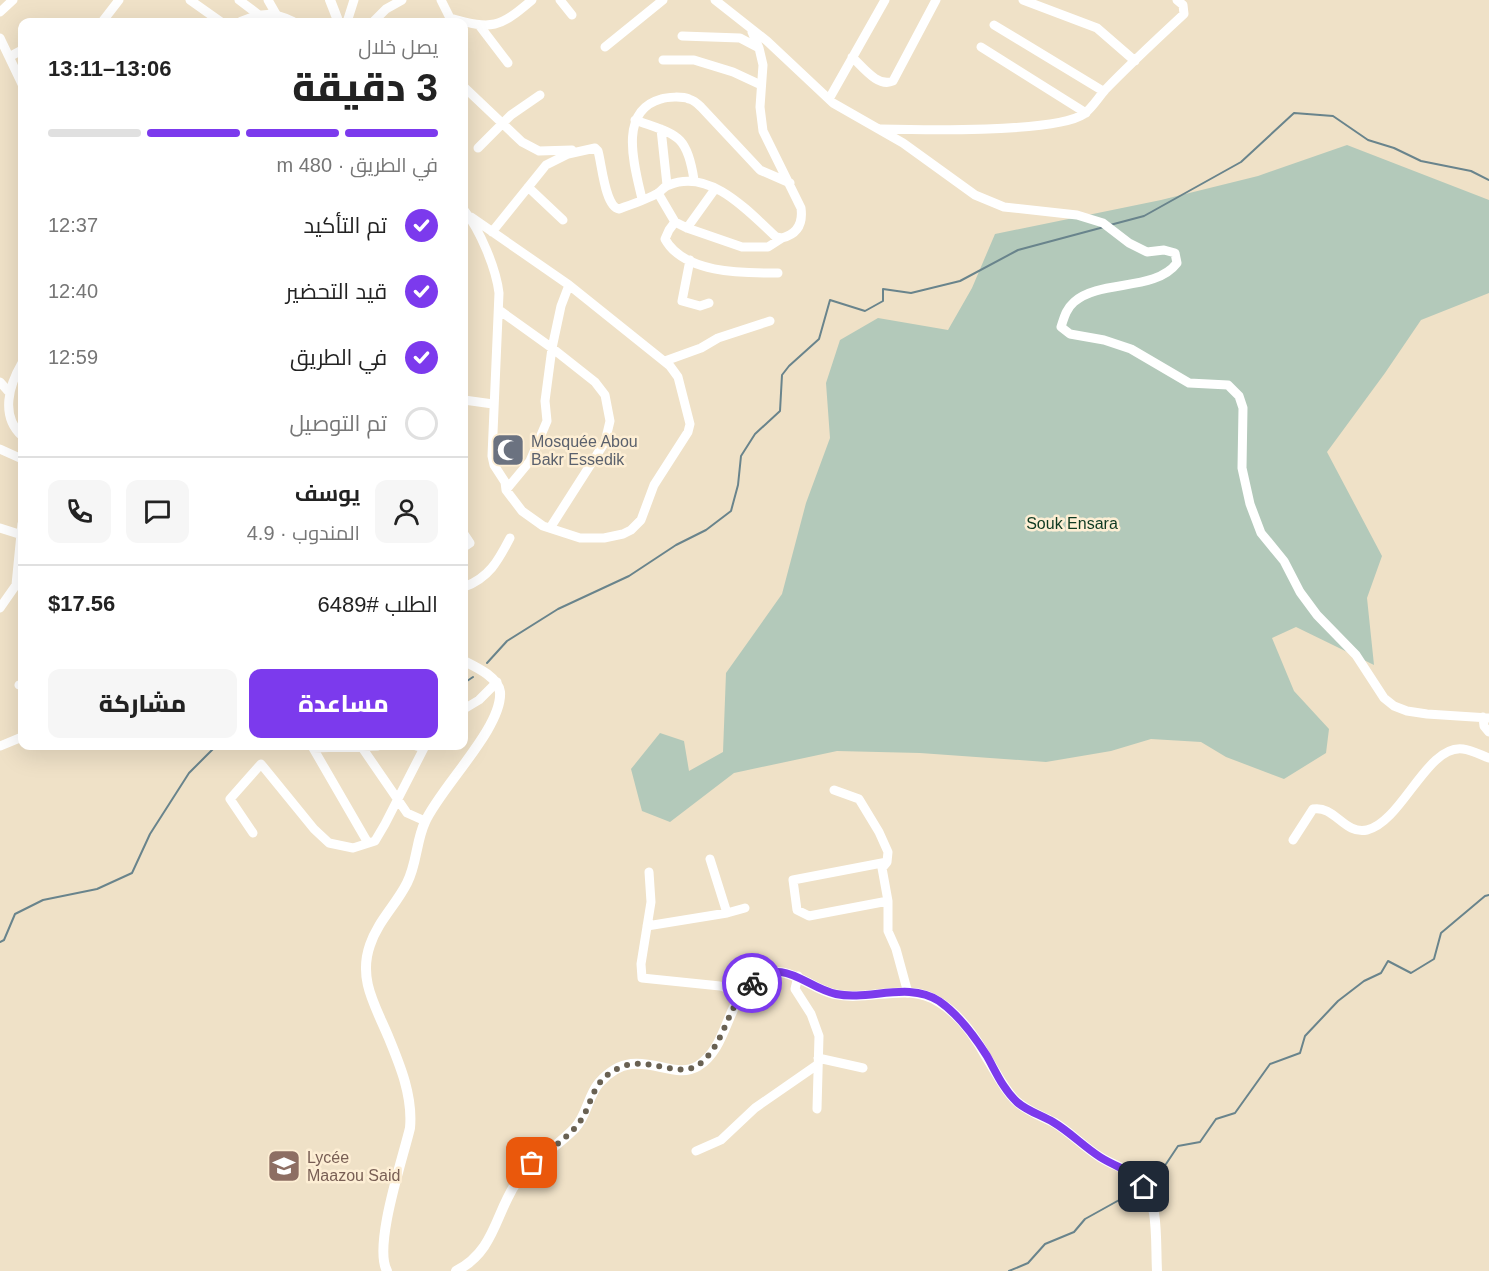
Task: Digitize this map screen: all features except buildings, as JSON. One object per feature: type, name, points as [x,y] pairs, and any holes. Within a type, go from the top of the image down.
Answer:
[{"type":"main road","points":[[330,0],[337,18]]},
{"type":"main road","points":[[251,18],[276,14],[284,18]]},
{"type":"main road","points":[[387,1271],[383,1262],[383,1248],[387,1219],[412,1114],[403,1078],[388,1036],[368,993],[365,963],[378,925],[407,884],[425,821],[476,748],[492,720],[500,698],[497,682],[468,663]]},
{"type":"main road","points":[[456,1271],[482,1251],[519,1179],[532,1163],[576,1127],[597,1085],[603,1079],[622,1067],[636,1063],[651,1063],[677,1070],[687,1070],[698,1066],[708,1058],[743,993],[757,978],[769,973],[783,972],[798,976],[834,994],[850,996],[883,993],[926,995],[948,1009],[970,1032],[1006,1089],[1023,1107],[1068,1131],[1102,1158],[1144,1184],[1155,1222],[1157,1271]]},
{"type":"street","points":[[0,12],[13,0]]},
{"type":"street","points":[[105,18],[119,0]]},
{"type":"street","points":[[190,0],[215,18]]},
{"type":"street","points":[[239,0],[259,15]]},
{"type":"street","points":[[268,0],[276,14]]},
{"type":"street","points":[[347,18],[354,0]]},
{"type":"street","points":[[376,18],[402,0]]},
{"type":"street","points":[[441,0],[448,18]]},
{"type":"street","points":[[468,23],[492,25],[503,22],[532,0]]},
{"type":"street","points":[[560,0],[572,15]]},
{"type":"street","points":[[605,47],[663,0]]},
{"type":"street","points":[[715,0],[767,41],[829,99],[903,143],[975,195],[999,206],[1077,215],[1103,222],[1129,243],[1147,252],[1164,250],[1175,253],[1177,263],[1161,276],[1092,293],[1074,302],[1065,312],[1061,327],[1071,334],[1104,340],[1131,349],[1189,383],[1228,385],[1239,396],[1243,408],[1242,468],[1250,504],[1261,533],[1284,561],[1300,592],[1317,615],[1356,655],[1383,698],[1394,706],[1427,714],[1486,717],[1484,726],[1489,732]]},
{"type":"street","points":[[829,99],[885,0]]},
{"type":"street","points":[[852,57],[881,82],[893,81],[936,0]]},
{"type":"street","points":[[1023,0],[1097,28],[1135,61]]},
{"type":"street","points":[[877,129],[927,130],[1032,126],[1075,119],[1086,113],[1103,91],[1184,14],[1183,4],[1177,0]]},
{"type":"street","points":[[479,25],[508,63]]},
{"type":"street","points":[[994,25],[1103,91]]},
{"type":"street","points":[[658,193],[675,222],[742,247],[768,247],[795,232],[802,220],[801,208],[763,131],[760,119],[763,65],[751,30]]},
{"type":"street","points":[[682,36],[740,38],[759,48]]},
{"type":"street","points":[[0,38],[18,76]]},
{"type":"street","points":[[981,47],[1086,113]]},
{"type":"street","points":[[9,57],[18,52]]},
{"type":"street","points":[[663,60],[694,60],[733,72],[762,85]]},
{"type":"street","points":[[468,91],[522,142],[539,151],[594,148],[598,151],[611,206],[619,209],[658,193],[667,185],[694,180],[736,201],[776,237],[782,238]]},
{"type":"street","points":[[478,148],[511,115],[540,95]]},
{"type":"street","points":[[642,199],[632,153],[635,120],[648,105],[663,98],[689,99],[701,107],[760,170],[790,183]]},
{"type":"street","points":[[635,120],[675,134],[685,145],[691,160],[694,180]]},
{"type":"street","points":[[661,129],[667,185]]},
{"type":"street","points":[[492,232],[546,165],[583,149]]},
{"type":"street","points":[[528,187],[563,220]]},
{"type":"street","points":[[687,228],[715,189]]},
{"type":"street","points":[[468,214],[569,285],[665,362],[678,377],[690,424],[683,441],[658,477],[641,520],[631,530],[613,537],[580,538],[543,526],[522,512],[506,490],[492,456],[499,293],[496,275],[475,226],[468,216]]},
{"type":"street","points":[[675,222],[665,239],[671,249],[690,260],[724,272],[778,273]]},
{"type":"street","points":[[690,260],[682,301],[700,306],[709,303]]},
{"type":"street","points":[[506,490],[530,461],[547,421],[545,401],[552,348],[561,306],[569,285]]},
{"type":"street","points":[[499,310],[595,382],[605,395],[610,421],[605,442],[550,528]]},
{"type":"street","points":[[665,362],[701,348],[718,338],[770,321]]},
{"type":"street","points":[[18,370],[8,391],[11,418],[18,431]]},
{"type":"street","points":[[0,382],[8,391]]},
{"type":"street","points":[[468,401],[493,404]]},
{"type":"street","points":[[0,449],[18,457]]},
{"type":"street","points":[[0,528],[18,530]]},
{"type":"street","points":[[468,585],[488,573],[499,561],[510,538]]},
{"type":"street","points":[[0,608],[16,585],[18,567]]},
{"type":"street","points":[[468,707],[479,700],[497,682]]},
{"type":"street","points":[[0,746],[18,739]]},
{"type":"street","points":[[1293,840],[1309,814],[1320,808],[1329,811],[1344,825],[1357,831],[1368,830],[1382,822],[1400,805],[1419,779],[1444,753],[1462,749],[1489,758]]},
{"type":"street","points":[[314,750],[368,843]]},
{"type":"street","points":[[365,750],[407,813],[425,821]]},
{"type":"street","points":[[253,833],[230,799],[261,764],[314,829],[329,843],[353,848],[375,841],[420,750]]},
{"type":"street","points":[[834,790],[859,799],[888,852],[887,862],[882,868],[888,901],[888,931],[896,949],[908,993]]},
{"type":"street","points":[[710,859],[727,913]]},
{"type":"street","points":[[887,862],[794,880],[797,910],[809,916],[888,901]]},
{"type":"street","points":[[649,872],[651,902],[641,964],[642,978],[720,986],[743,993]]},
{"type":"street","points":[[647,926],[745,908]]},
{"type":"street","points":[[798,976],[795,989],[811,1014],[819,1036],[817,1109]]},
{"type":"street","points":[[696,1151],[721,1140],[755,1108],[818,1061],[863,1068]]},
{"type":"green space","name":"Souk Ensara","points":[[1347,145],[1489,200],[1489,293],[1421,320],[1327,452],[1382,556],[1367,598],[1374,665],[1296,627],[1272,638],[1294,691],[1329,729],[1326,753],[1284,779],[1226,757],[1201,742],[1151,739],[1111,751],[1046,762],[920,753],[837,751],[734,773],[670,822],[642,811],[631,769],[660,733],[684,741],[689,771],[723,752],[726,673],[782,594],[806,503],[830,438],[826,383],[840,340],[878,318],[948,330],[972,288],[995,234],[1161,200],[1258,176]]},
{"type":"waterway","points":[[1110,225],[1144,216],[1241,162],[1294,113],[1333,116],[1368,140],[1394,148],[1421,161],[1471,171],[1489,180]]},
{"type":"waterway","points":[[487,663],[507,641],[558,609],[629,576],[676,545],[706,530],[731,511],[738,485],[741,456],[755,434],[780,411],[782,375],[819,339],[830,300],[865,311],[883,301],[883,289],[911,293],[960,281],[1018,250],[1104,227]]},
{"type":"waterway","points":[[468,680],[473,677]]},
{"type":"waterway","points":[[0,942],[4,940],[15,914],[43,900],[97,889],[132,873],[150,834],[189,773],[212,750]]},
{"type":"waterway","points":[[1146,1180],[1166,1164],[1178,1146],[1200,1142],[1216,1119],[1235,1113],[1270,1064],[1300,1053],[1305,1036],[1338,1001],[1364,981],[1381,973],[1388,961],[1411,973],[1434,959],[1441,933],[1489,895]]},
{"type":"waterway","points":[[1009,1271],[1028,1263],[1045,1244],[1074,1232],[1085,1219],[1140,1186]]},
{"type":"way so far","points":[[532,1163],[576,1127],[597,1085],[608,1074],[636,1063],[651,1063],[677,1070],[687,1070],[698,1066],[708,1058],[737,1001],[752,983]]},
{"type":"place","name":"Mosquée Abou Bakr Essedik","points":[[508,450]]},
{"type":"place","name":"Lycée Maazou Said","points":[[284,1166]]},
{"type":"route","points":[[752,983],[769,973],[783,972],[798,976],[834,994],[850,996],[908,993],[926,995],[938,1001],[970,1032],[1015,1100],[1023,1107],[1068,1131],[1086,1148],[1102,1158],[1138,1176],[1144,1181],[1144,1187]]}]
